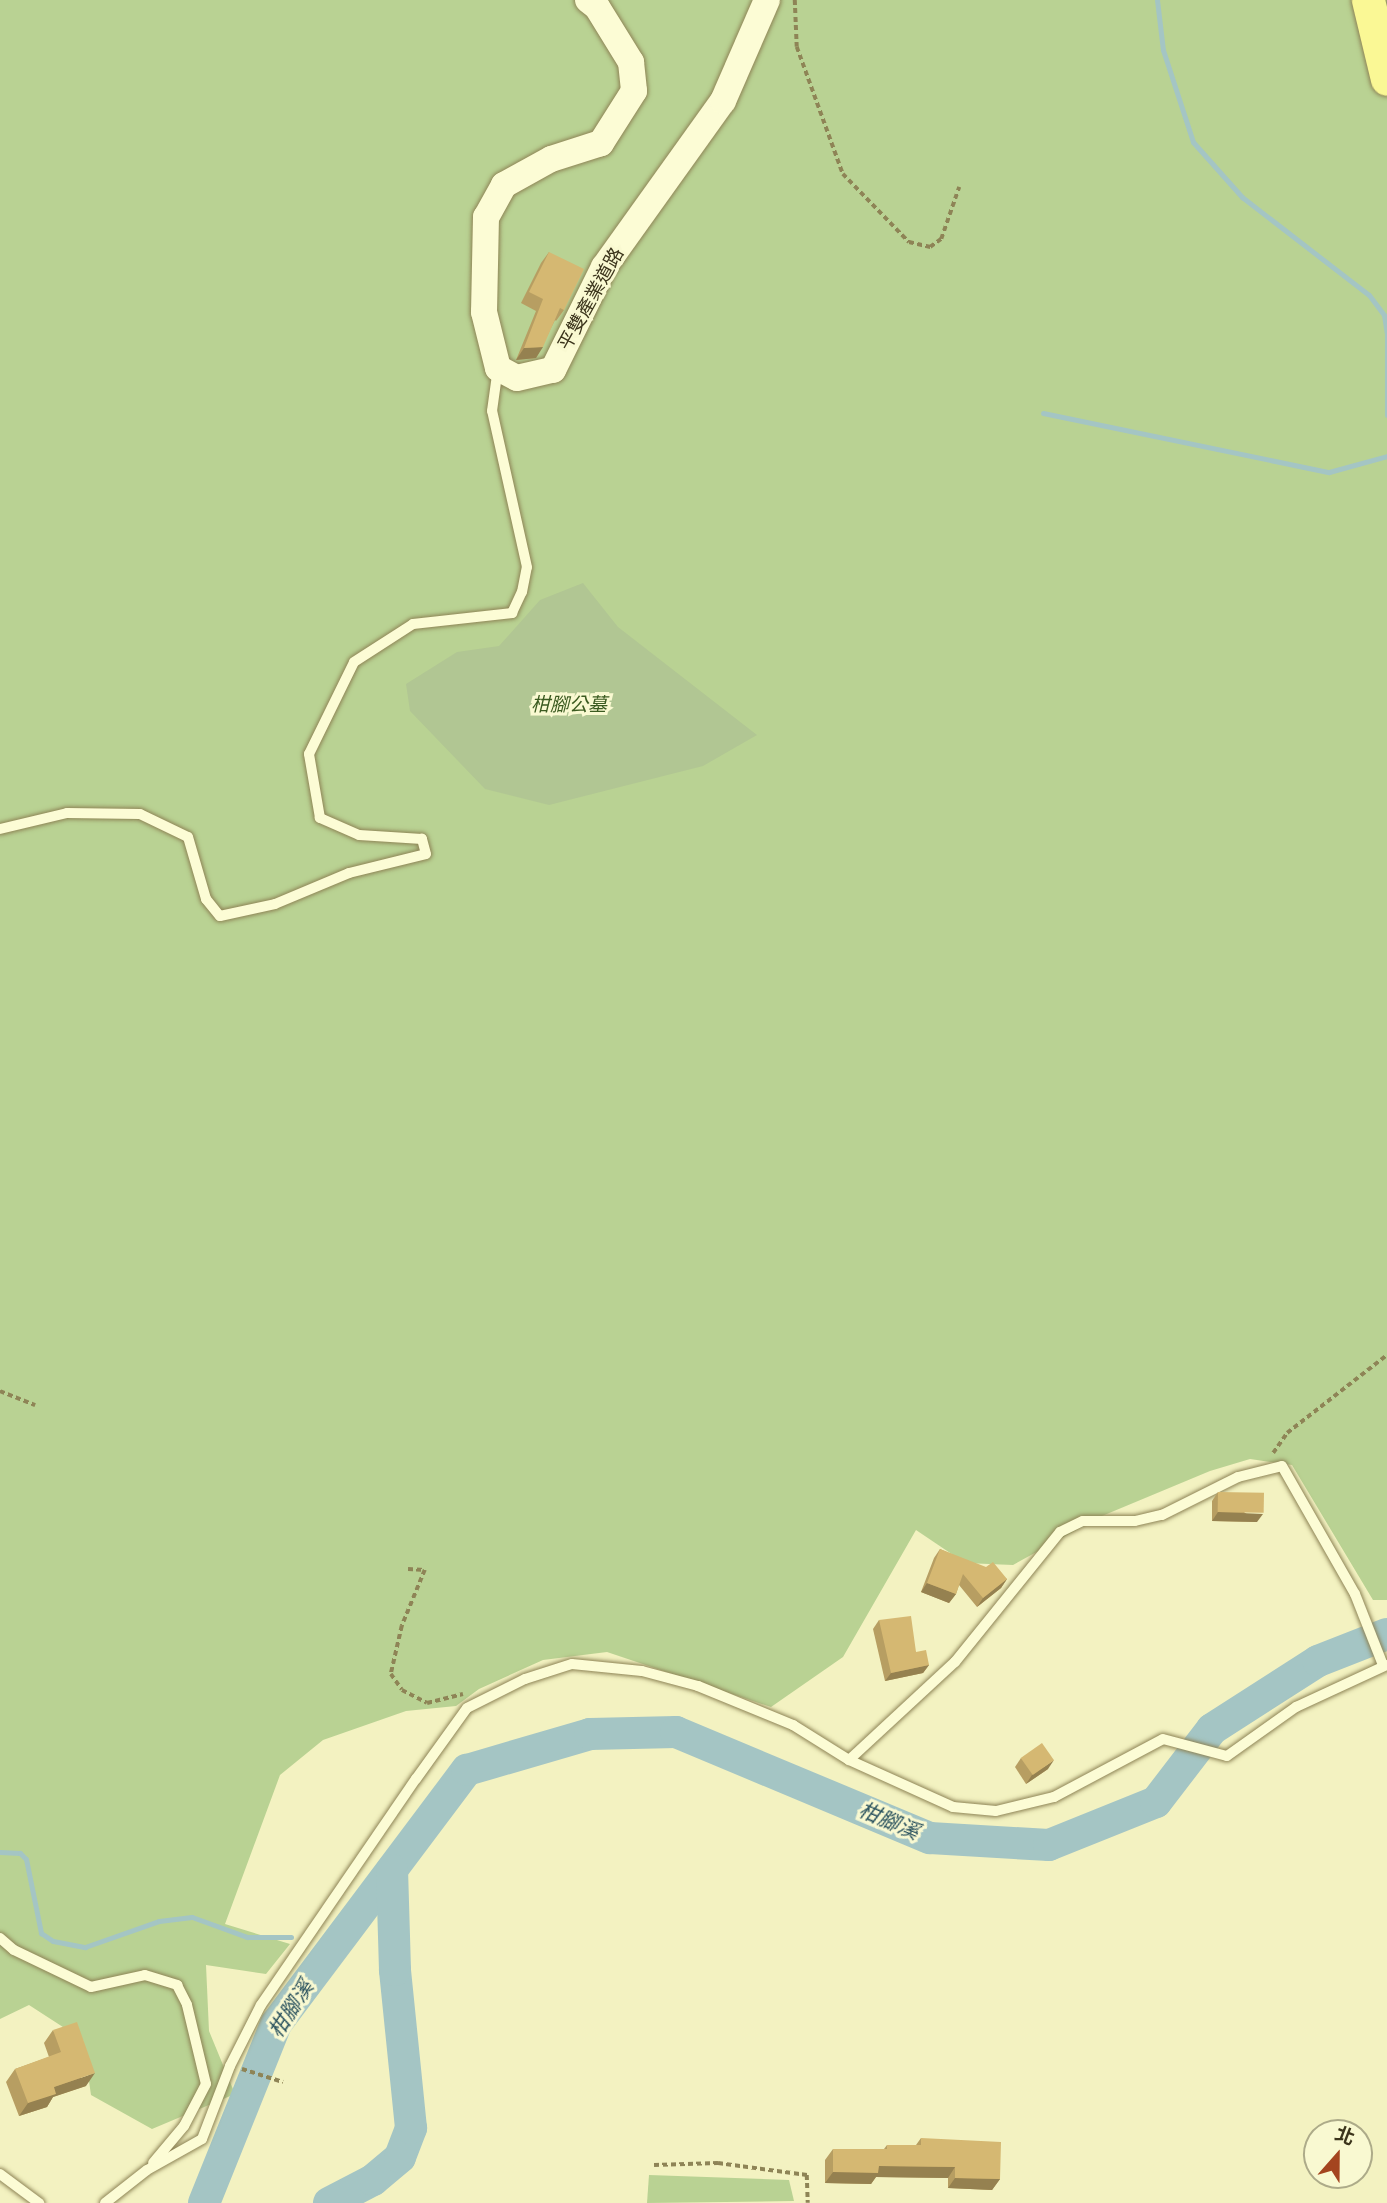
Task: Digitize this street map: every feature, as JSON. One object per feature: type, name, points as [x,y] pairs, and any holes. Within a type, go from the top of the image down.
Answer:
[{"type":"main road","points":[[1368,0],[1387,79]]},
{"type":"street","points":[[498,368],[484,312],[486,217],[504,185],[551,159],[601,143],[634,91],[631,62],[597,7],[588,0]]},
{"type":"street","name":"平雙產業道路","points":[[498,368],[517,378],[553,370],[604,267],[723,102],[767,0]]},
{"type":"lane","points":[[0,829],[67,813],[140,814],[188,837],[206,899],[219,916],[275,904],[349,873],[426,854],[422,839],[359,835],[320,818],[309,754],[354,662],[412,624],[512,613],[522,592],[527,567],[492,411],[498,368]]},
{"type":"lane","points":[[105,2203],[146,2171],[202,2139],[230,2066],[261,2005],[467,1707],[490,1696],[572,1664],[642,1671],[698,1686],[793,1725],[849,1760],[953,1807],[996,1811],[1054,1797],[1163,1739],[1227,1756],[1296,1707],[1385,1665],[1355,1594],[1282,1465],[1238,1477],[1162,1515],[1135,1521],[1083,1521],[1060,1532],[956,1662],[849,1760]]},
{"type":"lane","points":[[0,1938],[14,1950],[91,1987],[145,1975],[177,1985],[187,2005],[206,2084],[184,2126],[146,2171]]},
{"type":"lane","points":[[0,2174],[38,2203]]},
{"type":"path","points":[[795,0],[797,47],[843,174],[909,242],[930,247],[941,239],[959,187]]},
{"type":"path","points":[[1263,1470],[1287,1433],[1387,1356]]},
{"type":"path","points":[[0,1391],[35,1405]]},
{"type":"path","points":[[408,1569],[425,1570],[402,1626],[391,1674],[402,1690],[427,1703],[456,1694],[490,1696]]},
{"type":"path","points":[[230,2066],[283,2082]]},
{"type":"path","points":[[654,2165],[718,2163],[807,2175],[808,2203]]},
{"type":"green space","points":[[0,0],[1387,0],[1387,1600],[1373,1600],[1292,1465],[1250,1459],[1210,1471],[1102,1516],[1013,1565],[965,1563],[916,1530],[843,1657],[771,1707],[607,1652],[543,1660],[479,1689],[456,1706],[406,1711],[323,1740],[280,1775],[225,1924],[290,1944],[266,1974],[206,1965],[209,2031],[235,2094],[152,2129],[91,2095],[83,2040],[29,2005],[0,2019]]},
{"type":"green space","name":"柑腳公墓","points":[[583,583],[618,627],[757,735],[703,766],[549,805],[485,789],[410,711],[406,684],[457,652],[499,646],[540,600]]},
{"type":"green space","points":[[649,2175],[789,2180],[794,2201],[647,2203]]},
{"type":"building","points":[[549,252],[584,269],[564,310],[560,308],[543,347],[524,348],[543,299],[529,292]]},
{"type":"building","points":[[1218,1492],[1264,1493],[1264,1513],[1218,1512]]},
{"type":"building","points":[[940,1549],[986,1567],[993,1562],[1007,1579],[983,1598],[963,1574],[956,1594],[927,1583]]},
{"type":"building","points":[[911,1616],[916,1652],[926,1650],[929,1665],[891,1673],[879,1620]]},
{"type":"building","points":[[1042,1743],[1054,1760],[1033,1775],[1021,1758]]},
{"type":"building","points":[[77,2022],[95,2073],[54,2087],[56,2094],[28,2103],[15,2069],[61,2052],[53,2030]]},
{"type":"building","points":[[921,2138],[1001,2142],[1000,2179],[955,2178],[955,2167],[879,2166],[878,2173],[833,2172],[833,2149],[887,2149],[887,2145],[921,2145]]},
{"type":"waterway","points":[[1157,0],[1163,50],[1193,142],[1242,197],[1369,295],[1384,315],[1387,333]]},
{"type":"waterway","points":[[1387,334],[1387,415]]},
{"type":"waterway","points":[[1043,413],[1329,472],[1387,456]]},
{"type":"waterway","name":"柑腳溪","points":[[204,2203],[276,2024],[467,1770],[590,1734],[676,1732],[930,1838],[1049,1845],[1156,1802],[1212,1729],[1318,1661],[1387,1634]]},
{"type":"waterway","points":[[0,1852],[20,1853],[26,1859],[41,1933],[53,1941],[85,1947],[159,1921],[192,1917],[247,1937],[291,1937]]},
{"type":"waterway","name":"柑腳溪","points":[[329,2203],[373,2180],[400,2157],[411,2128],[395,1970],[392,1870]]},
{"type":"waterway","points":[[323,1940],[341,1942]]}]
